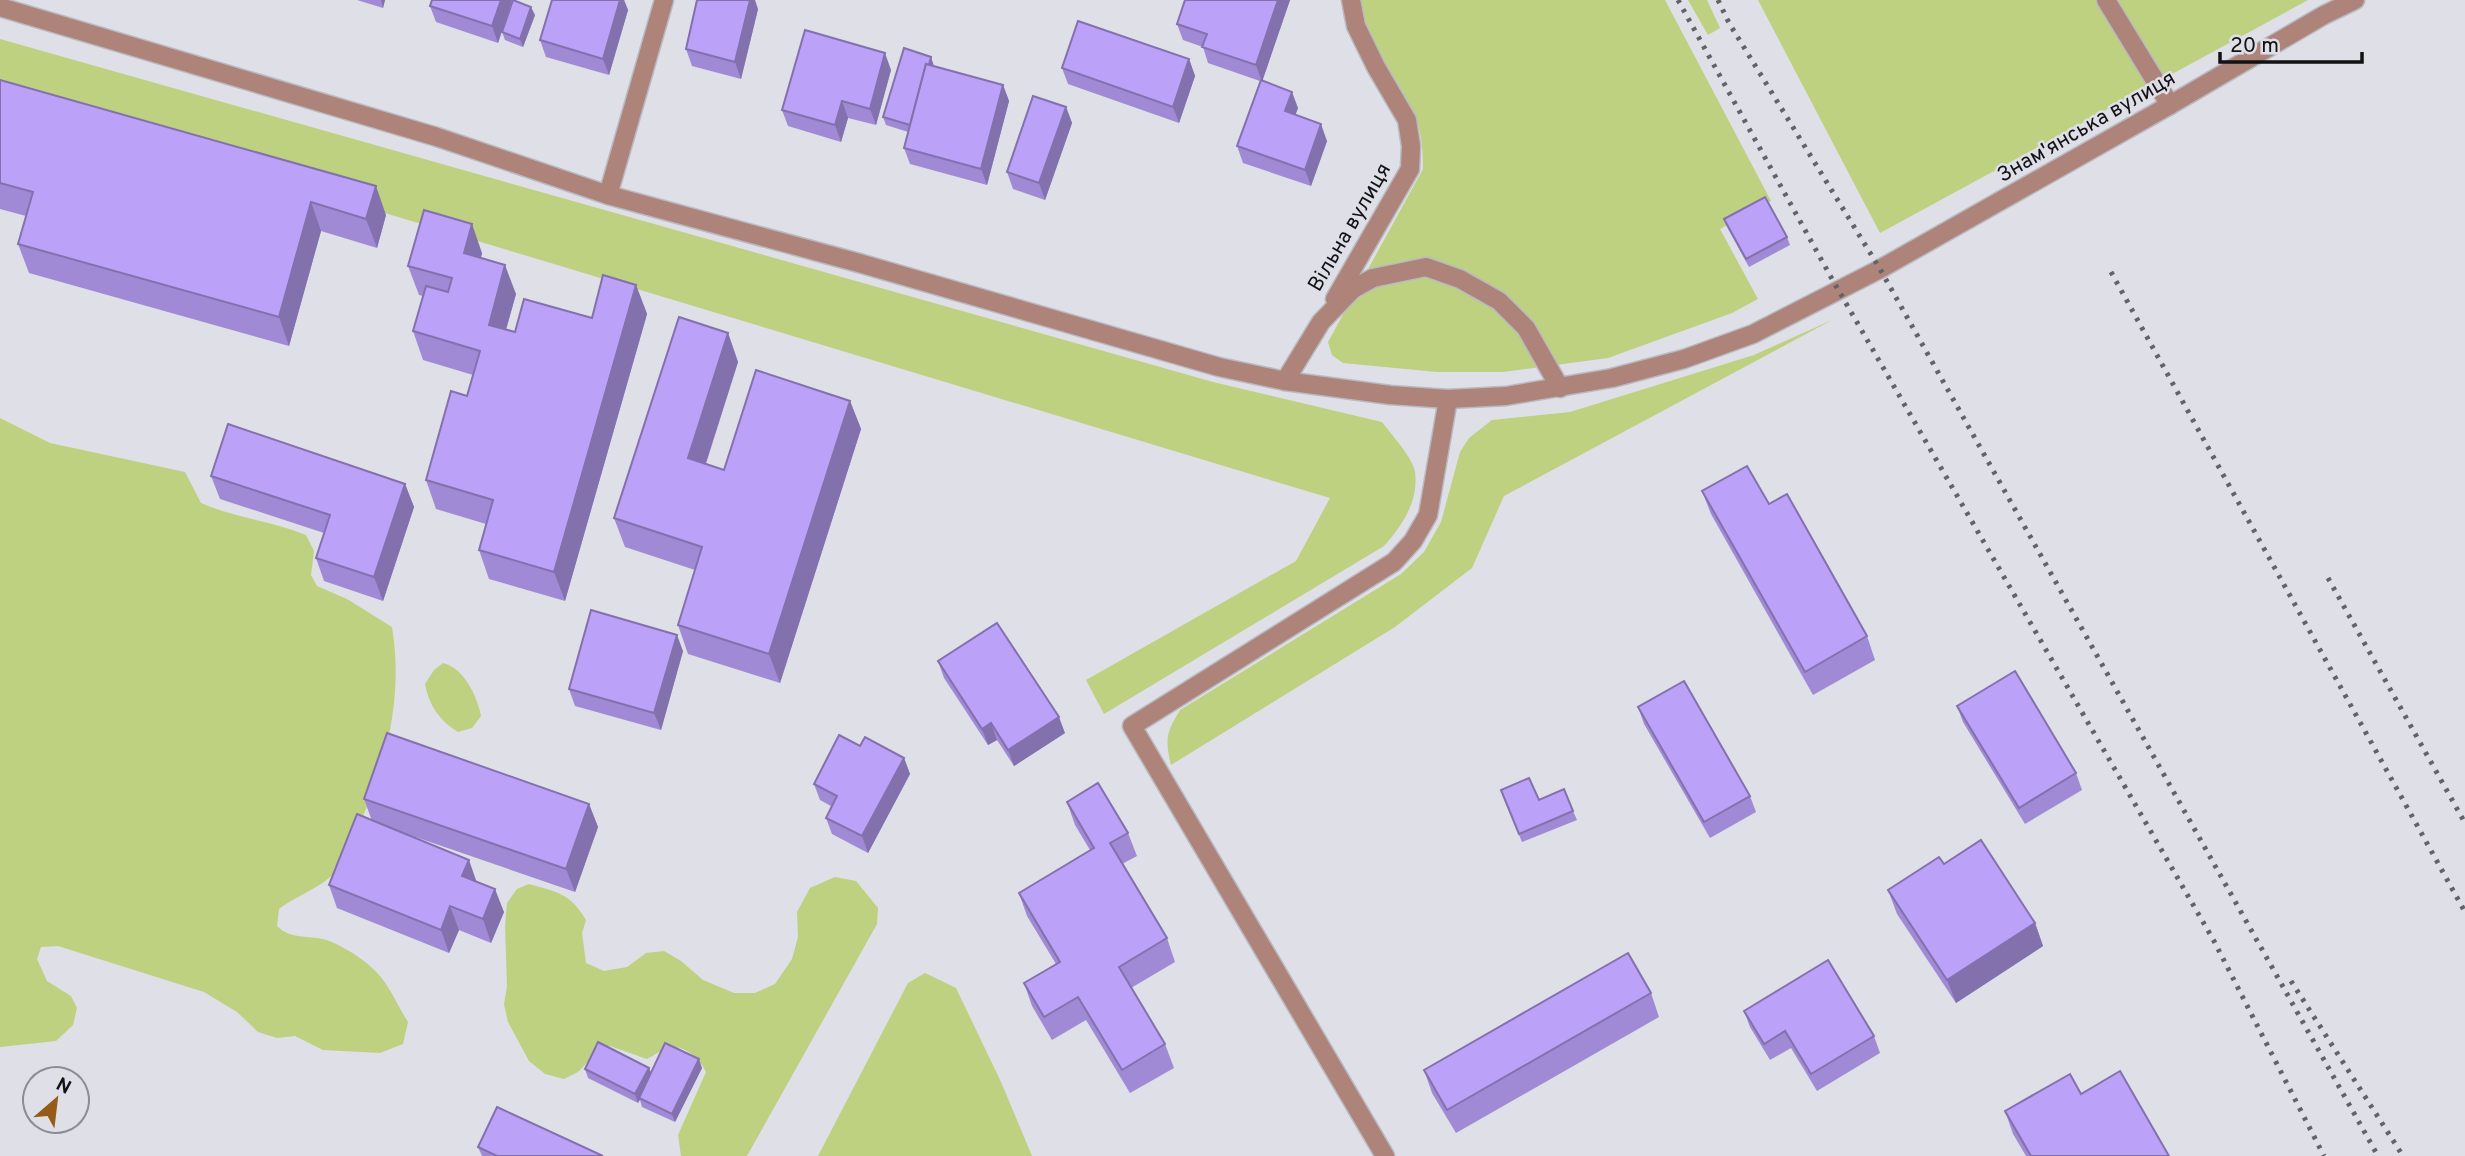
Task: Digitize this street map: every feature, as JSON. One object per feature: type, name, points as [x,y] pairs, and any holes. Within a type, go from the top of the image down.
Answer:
[{"type":"street","points":[[608,195],[664,0]]},
{"type":"street","name":"Вільна вулиця","points":[[1285,381],[1410,169],[1407,120],[1356,26],[1351,0]]},
{"type":"street","points":[[2106,0],[2170,105]]},
{"type":"street","name":"Знам'янська вулиця","points":[[0,7],[437,138],[608,195],[859,263],[1219,367],[1285,381],[1390,395],[1448,398],[1506,396],[1612,378],[1684,359],[1753,334],[1839,290],[2170,105],[2324,15],[2355,0]]},
{"type":"street","name":"Вільна вулиця","points":[[1321,321],[1353,289],[1373,278],[1426,267],[1460,279],[1499,301],[1526,328],[1560,388]]},
{"type":"street","points":[[1385,1156],[1132,726],[1394,562],[1413,541],[1427,515],[1448,398]]},
{"type":"green space","points":[[1361,0],[1665,0],[1771,201],[1720,229],[1758,299],[1732,313],[1608,358],[1503,372],[1437,372],[1343,363],[1332,355],[1328,342],[1423,169],[1422,142],[1415,116],[1369,33]]},
{"type":"green space","points":[[1688,0],[1707,0],[1720,28],[1708,35]]},
{"type":"green space","points":[[1758,0],[2308,0],[1880,233]]},
{"type":"green space","points":[[0,39],[1213,382],[1382,422],[1413,466],[1416,483],[1412,503],[1403,521],[1384,546],[1104,714],[1086,680],[1296,561],[1330,498],[0,97]]},
{"type":"green space","points":[[1832,320],[1504,496],[1472,568],[1395,627],[1171,765],[1168,736],[1180,710],[1401,574],[1424,552],[1441,522],[1460,452],[1469,438],[1492,420],[1570,412],[1754,355]]},
{"type":"green space","points":[[0,418],[50,443],[185,472],[201,503],[306,535],[314,551],[311,575],[317,586],[347,599],[392,627],[395,654],[393,708],[383,761],[375,786],[337,870],[324,882],[279,909],[277,926],[289,934],[337,944],[375,970],[408,1022],[403,1044],[380,1053],[323,1050],[295,1036],[277,1038],[258,1032],[237,1012],[204,992],[58,946],[41,947],[37,959],[47,981],[71,996],[77,1008],[73,1025],[56,1041],[0,1047]]},
{"type":"green space","points":[[443,663],[457,671],[473,692],[481,716],[472,728],[458,732],[452,728],[436,712],[429,699],[425,684],[434,670]]},
{"type":"green space","points":[[835,877],[856,881],[878,908],[877,924],[747,1156],[681,1156],[678,1135],[706,1072],[700,1062],[686,1050],[669,1048],[647,1059],[603,1046],[578,1072],[564,1079],[545,1074],[529,1061],[508,1022],[504,1004],[507,987],[505,926],[507,903],[517,889],[529,884],[562,895],[574,904],[586,920],[582,933],[586,963],[604,971],[627,967],[646,953],[664,951],[681,961],[703,980],[734,993],[755,993],[775,984],[792,959],[798,937],[797,912],[810,888]]},
{"type":"green space","points":[[925,973],[956,988],[1001,1082],[1032,1156],[818,1156],[908,983]]},
{"type":"building","points":[[432,0],[501,0],[492,26],[430,6]]},
{"type":"building","points":[[513,0],[531,7],[520,39],[502,32]]},
{"type":"building","points":[[552,0],[620,0],[603,59],[540,40]]},
{"type":"building","points":[[697,0],[750,0],[735,62],[686,49]]},
{"type":"building","points":[[1185,0],[1278,0],[1256,65],[1202,47],[1207,34],[1177,24]]},
{"type":"building","points":[[1078,21],[1189,59],[1173,107],[1062,68]]},
{"type":"building","points":[[805,30],[885,53],[870,109],[842,101],[835,125],[782,110]]},
{"type":"building","points":[[904,48],[931,57],[929,65],[926,64],[910,125],[883,117]]},
{"type":"building","points":[[926,64],[1003,85],[981,169],[904,148]]},
{"type":"building","points":[[0,80],[376,186],[366,219],[311,202],[279,317],[18,244],[33,192],[0,183]]},
{"type":"building","points":[[1261,80],[1292,92],[1285,111],[1321,124],[1305,170],[1237,146]]},
{"type":"building","points":[[1033,96],[1066,107],[1039,183],[1007,172]]},
{"type":"building","points":[[1765,197],[1787,237],[1746,259],[1724,219]]},
{"type":"building","points":[[424,210],[472,224],[464,253],[505,265],[489,325],[515,332],[524,299],[592,318],[603,275],[636,285],[554,572],[479,550],[493,500],[426,480],[451,391],[467,396],[480,351],[413,331],[426,286],[448,292],[452,278],[408,266]]},
{"type":"building","points":[[679,317],[728,333],[688,458],[724,470],[756,370],[850,401],[769,654],[678,625],[702,547],[614,518]]},
{"type":"building","points":[[228,424],[405,484],[374,577],[316,558],[330,515],[211,476]]},
{"type":"building","points":[[1747,466],[1769,504],[1787,494],[1867,636],[1805,672],[1702,491]]},
{"type":"building","points":[[591,610],[677,635],[654,713],[569,689]]},
{"type":"building","points":[[997,623],[1059,717],[1008,750],[991,723],[982,729],[938,661]]},
{"type":"building","points":[[2015,671],[2076,773],[2019,808],[1957,706]]},
{"type":"building","points":[[1684,681],[1750,796],[1704,822],[1638,707]]},
{"type":"building","points":[[387,733],[589,804],[566,869],[364,799]]},
{"type":"building","points":[[839,735],[860,746],[865,737],[904,758],[862,836],[826,818],[837,796],[814,784]]},
{"type":"building","points":[[1529,778],[1539,800],[1564,789],[1573,811],[1519,834],[1501,790]]},
{"type":"building","points":[[1098,783],[1128,833],[1110,843],[1167,938],[1119,967],[1165,1044],[1122,1070],[1078,997],[1044,1017],[1024,983],[1060,962],[1019,893],[1094,848],[1067,802]]},
{"type":"building","points":[[357,814],[469,860],[462,876],[495,889],[483,919],[450,906],[441,930],[329,885]]},
{"type":"building","points":[[1981,840],[2035,923],[1947,980],[1888,890],[1939,857],[1944,864]]},
{"type":"building","points":[[1628,953],[1651,993],[1447,1110],[1424,1070]]},
{"type":"building","points":[[1828,960],[1874,1036],[1811,1074],[1785,1031],[1764,1044],[1744,1011]]},
{"type":"building","points":[[598,1042],[649,1068],[635,1094],[585,1069]]},
{"type":"building","points":[[665,1043],[699,1059],[672,1114],[639,1098]]},
{"type":"building","points":[[2120,1071],[2169,1156],[2031,1156],[2005,1111],[2070,1074],[2081,1094]]},
{"type":"building","points":[[497,1107],[603,1156],[497,1156],[478,1147]]},
{"type":"railway","points":[[1678,0],[1832,279],[2214,941],[2324,1156]]},
{"type":"railway","points":[[1718,0],[1729,23],[1880,269],[2378,1156]]},
{"type":"railway","points":[[2111,272],[2465,912]]},
{"type":"railway","points":[[2328,578],[2465,823]]},
{"type":"railway","points":[[2291,981],[2403,1156]]}]
